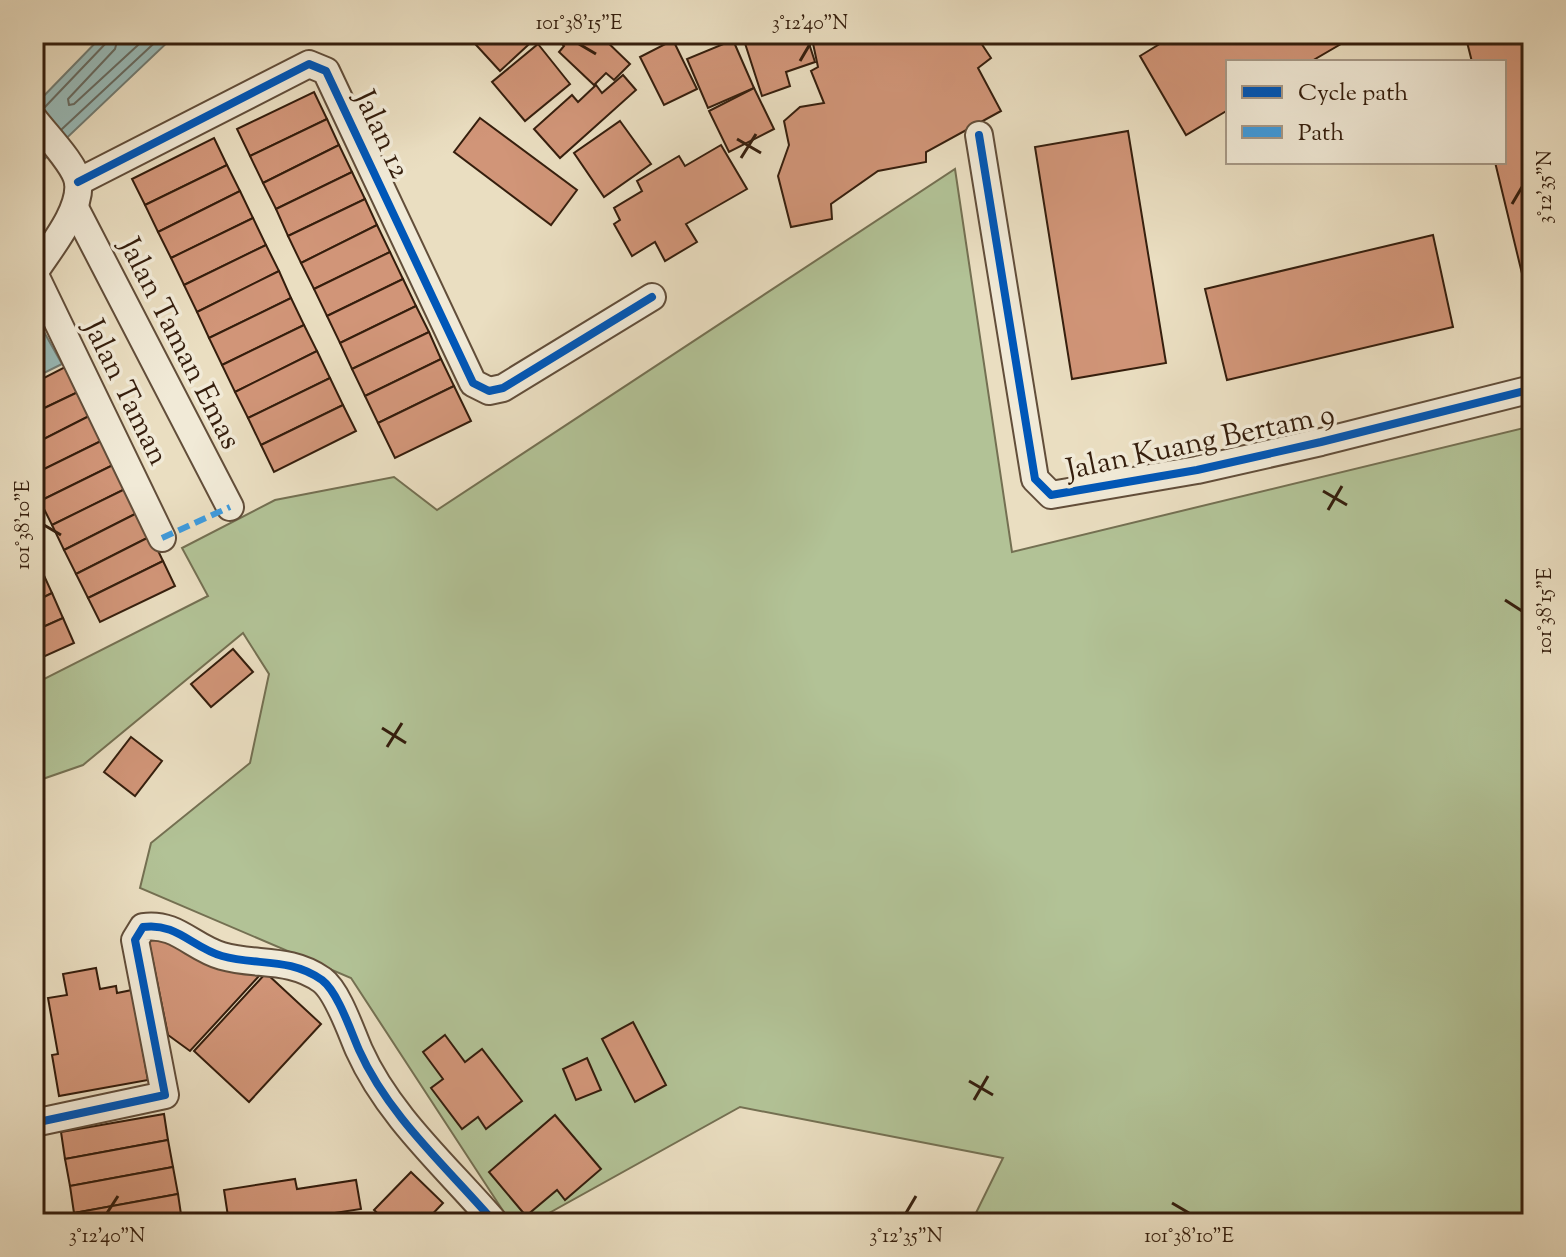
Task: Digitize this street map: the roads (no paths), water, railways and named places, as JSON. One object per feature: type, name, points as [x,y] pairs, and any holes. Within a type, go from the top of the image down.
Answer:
[{"type":"street","name":"Jalan 12","points":[[75,186],[309,64],[326,71],[473,383],[489,391],[503,388],[652,297]]},
{"type":"street","name":"Jalan Taman Emas","points":[[34,119],[75,186],[230,507]]},
{"type":"street","name":"Jalan Kuang Bertam 9","points":[[979,135],[1035,479],[1051,495],[1228,463],[1532,389]]},
{"type":"street","points":[[34,273],[75,186]]},
{"type":"street","name":"Jalan Taman","points":[[34,273],[162,538]]},
{"type":"street","points":[[34,1123],[165,1095],[135,940],[143,927],[159,924],[220,956],[290,965],[324,982],[337,1001],[372,1078],[408,1125],[495,1223]]},
{"type":"water","points":[[104,34],[179,34],[34,169],[34,106]]},
{"type":"water","points":[[34,314],[62,364],[34,378]]}]
